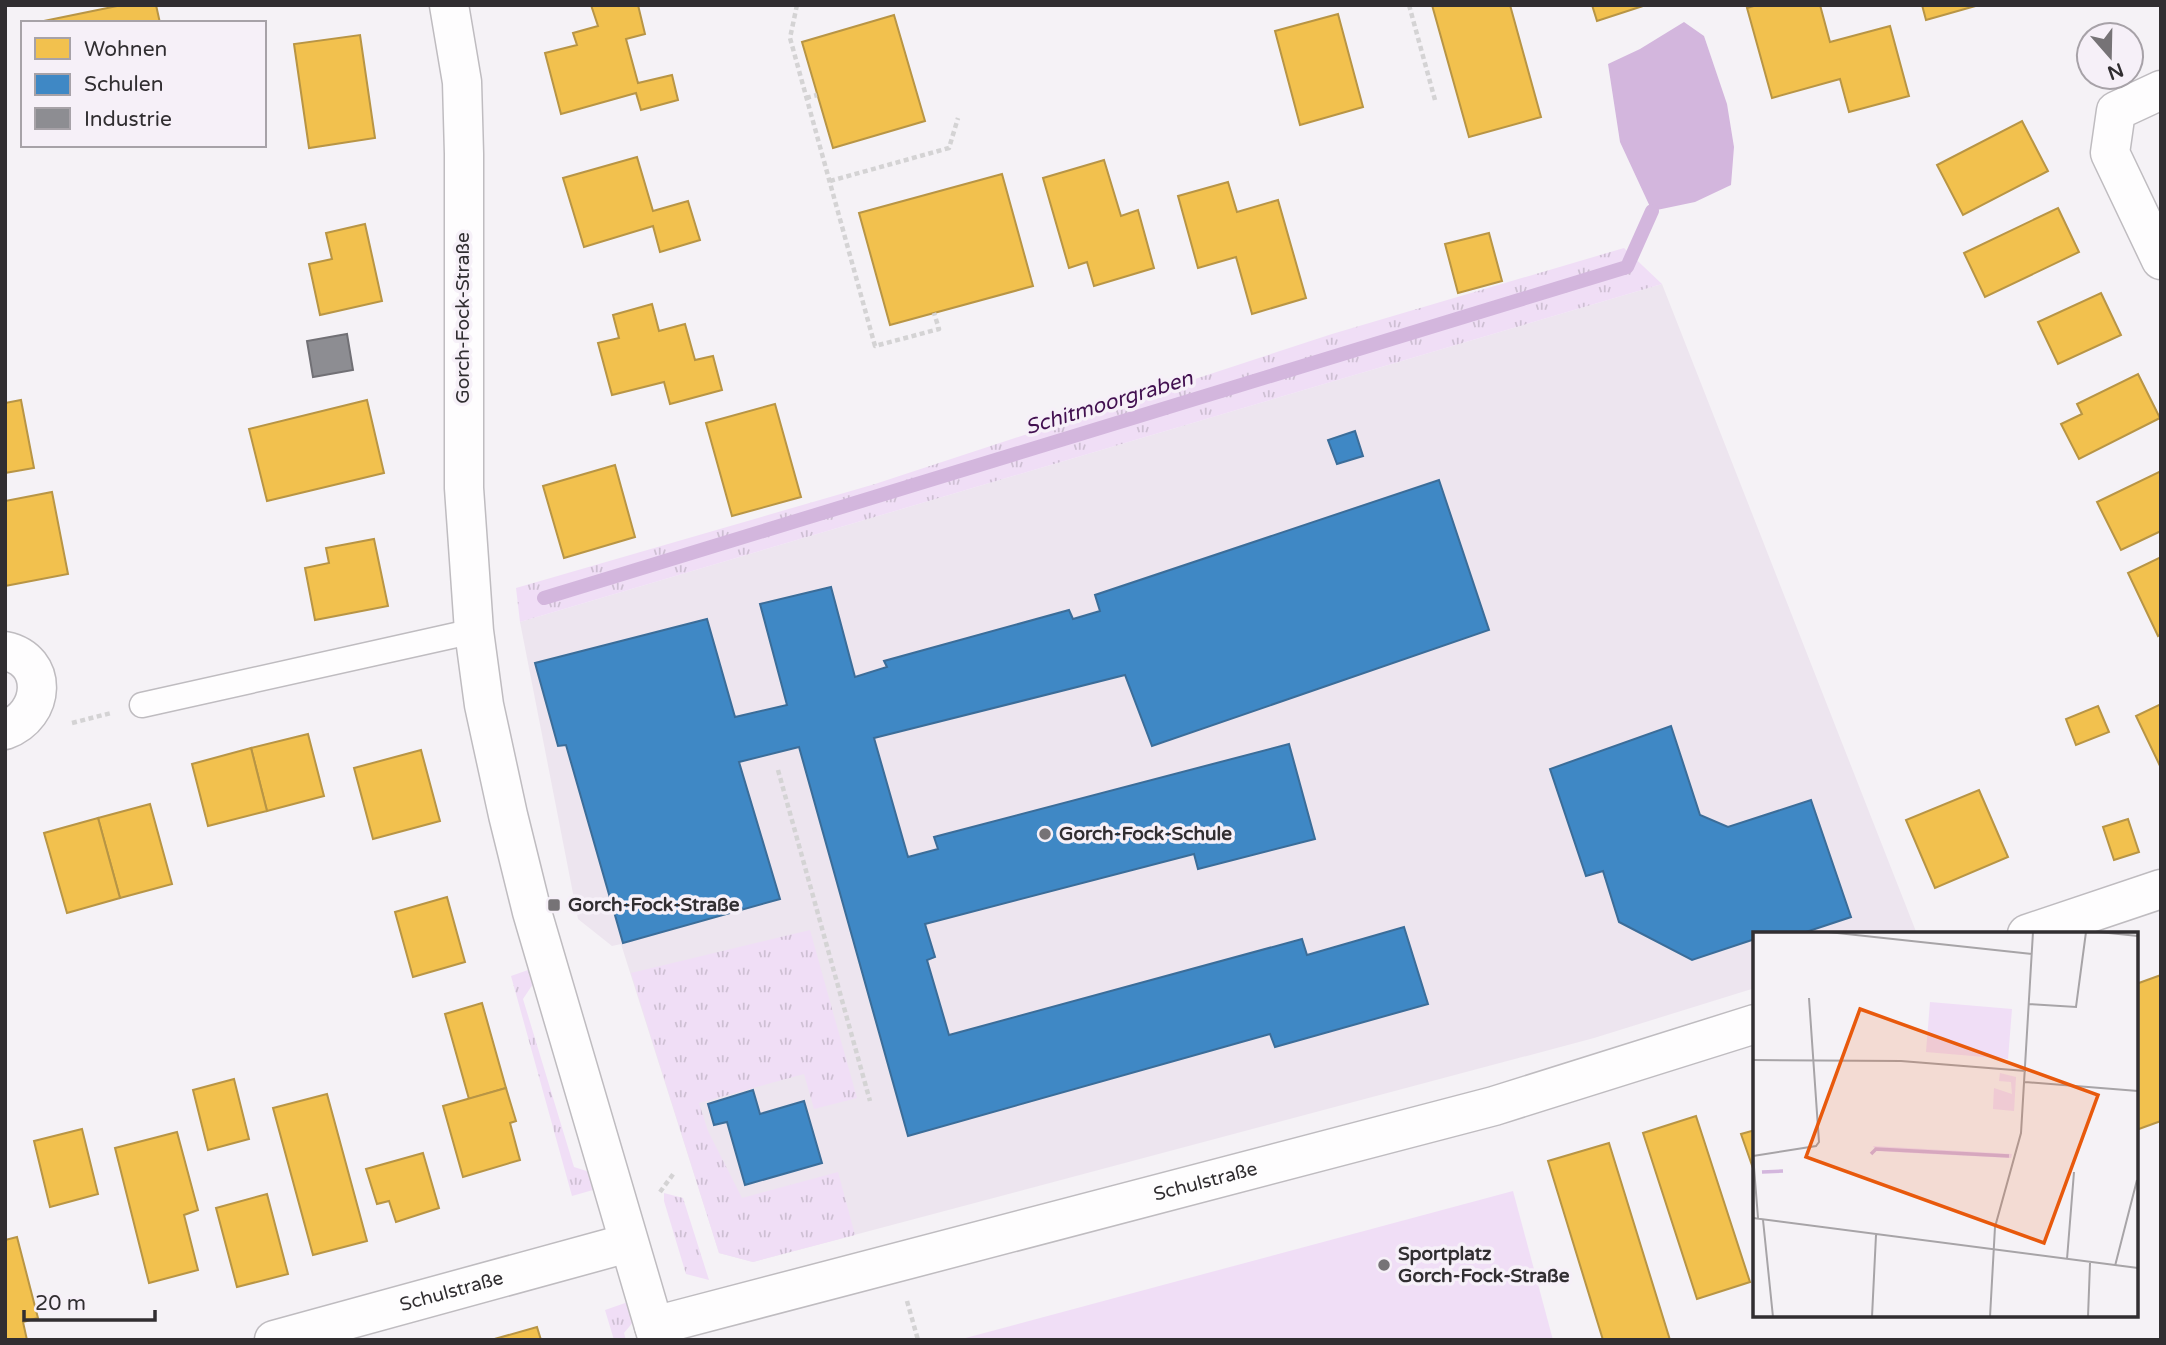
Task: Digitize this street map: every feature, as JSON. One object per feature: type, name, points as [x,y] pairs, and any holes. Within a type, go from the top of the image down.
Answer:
[{"type":"street","name":"Gorch-Fock-Straße","points":[[449,5],[462,82],[464,488],[474,631],[484,705],[523,876],[656,1333]]},
{"type":"street","points":[[2161,90],[2116,111],[2109,153],[2161,260]]},
{"type":"street","points":[[5,651],[22,659],[30,668],[36,681],[37,694],[27,718],[17,726],[5,730]]},
{"type":"street","points":[[2033,932],[2161,889]]},
{"type":"street","name":"Schulstraße","points":[[656,1333],[1494,1106],[1753,1025]]},
{"type":"street","name":"Schulstraße","points":[[274,1340],[628,1243]]},
{"type":"lane","points":[[142,705],[474,631]]},
{"type":"path","points":[[797,5],[790,38],[875,346],[939,329],[934,313]]},
{"type":"path","points":[[1409,5],[1435,100]]},
{"type":"path","points":[[806,98],[817,94]]},
{"type":"path","points":[[830,180],[949,148],[958,118]]},
{"type":"path","points":[[778,770],[870,1101]]},
{"type":"shaded area","points":[[1684,22],[1704,36],[1727,104],[1734,147],[1731,185],[1695,202],[1652,211],[1620,142],[1608,64],[1640,49]]},
{"type":"shaded area","name":"Gorch-Fock-Schule","points":[[1662,284],[1916,932],[1753,932],[1753,989],[1594,1038],[753,1262],[719,1253],[621,944],[612,946],[578,919],[520,622]]},
{"type":"green space","points":[[1624,248],[1662,284],[520,622],[516,588],[875,484],[1332,334]]},
{"type":"green space","points":[[810,930],[857,1098],[814,1109],[804,1074],[699,1103],[708,1131],[742,1198],[838,1172],[855,1235],[753,1262],[719,1253],[631,973]]},
{"type":"green space","points":[[528,970],[533,984],[523,999],[574,1167],[596,1174],[600,1188],[572,1196],[511,976]]},
{"type":"green space","name":"Sportplatz Gorch-Fock-Straße","points":[[1513,1191],[1553,1340],[958,1340]]},
{"type":"green space","points":[[664,1193],[683,1198],[709,1280],[686,1274]]},
{"type":"green space","points":[[628,1302],[634,1321],[624,1333],[626,1340],[614,1340],[605,1310]]},
{"type":"building: Wohnen","points":[[122,5],[156,5],[160,21],[44,21]]},
{"type":"building: Wohnen","points":[[591,5],[638,5],[645,34],[626,39],[638,83],[672,75],[678,100],[641,110],[636,93],[561,114],[545,53],[577,45],[573,33],[598,26]]},
{"type":"building: Wohnen","points":[[1432,5],[1510,5],[1541,117],[1469,137]]},
{"type":"building: Wohnen","points":[[1592,5],[1646,5],[1597,21]]},
{"type":"building: Wohnen","points":[[1757,5],[1820,5],[1830,42],[1890,26],[1909,96],[1849,112],[1840,79],[1772,98],[1747,8]]},
{"type":"building: Wohnen","points":[[1922,5],[1979,5],[1926,20]]},
{"type":"building: Wohnen","points":[[1338,14],[1363,107],[1300,125],[1275,31]]},
{"type":"building: Wohnen","points":[[894,15],[925,121],[833,148],[802,42]]},
{"type":"building: Wohnen","points":[[360,35],[375,138],[309,148],[294,44]]},
{"type":"building: Wohnen","points":[[2022,121],[2048,171],[1963,215],[1937,165]]},
{"type":"building: Wohnen","points":[[637,157],[653,211],[688,201],[700,240],[660,252],[653,226],[584,247],[563,178]]},
{"type":"building: Wohnen","points":[[1104,160],[1121,216],[1138,210],[1154,268],[1094,286],[1087,262],[1069,268],[1043,178]]},
{"type":"building: Wohnen","points":[[1002,174],[1033,286],[890,325],[859,213]]},
{"type":"building: Wohnen","points":[[1228,182],[1237,212],[1278,200],[1306,298],[1252,314],[1236,257],[1198,268],[1178,196]]},
{"type":"building: Wohnen","points":[[2058,208],[2079,252],[1985,297],[1964,253]]},
{"type":"building: Wohnen","points":[[365,224],[382,301],[320,315],[309,264],[332,259],[326,233]]},
{"type":"building: Wohnen","points":[[1489,233],[1502,281],[1458,293],[1445,244]]},
{"type":"building: Wohnen","points":[[2101,293],[2121,335],[2058,364],[2038,322]]},
{"type":"building: Wohnen","points":[[652,304],[659,331],[685,324],[695,360],[713,356],[722,390],[670,404],[664,382],[612,395],[598,343],[619,338],[613,315]]},
{"type":"building: Wohnen","points":[[2138,374],[2160,418],[2079,459],[2061,424],[2082,414],[2077,404]]},
{"type":"building: Wohnen","points":[[21,400],[34,468],[5,473],[5,403]]},
{"type":"building: Wohnen","points":[[367,400],[384,473],[267,501],[249,429]]},
{"type":"building: Wohnen","points":[[775,404],[801,497],[732,516],[706,423]]},
{"type":"building: Wohnen","points":[[615,465],[635,537],[564,558],[543,486]]},
{"type":"building: Wohnen","points":[[2161,471],[2161,531],[2121,550],[2097,502]]},
{"type":"building: Wohnen","points":[[52,492],[68,574],[5,586],[5,501]]},
{"type":"building: Wohnen","points":[[374,539],[388,606],[315,620],[305,568],[329,563],[326,548]]},
{"type":"building: Wohnen","points":[[2161,557],[2161,634],[2158,636],[2128,573]]},
{"type":"building: Wohnen","points":[[2161,704],[2161,768],[2136,716]]},
{"type":"building: Wohnen","points":[[2098,706],[2109,732],[2076,745],[2066,719]]},
{"type":"building: Wohnen","points":[[308,734],[324,796],[267,811],[251,748]]},
{"type":"building: Wohnen","points":[[251,748],[267,811],[208,826],[192,764]]},
{"type":"building: Wohnen","points":[[421,750],[440,821],[373,839],[354,768]]},
{"type":"building: Wohnen","points":[[1979,790],[2008,857],[1935,888],[1906,820]]},
{"type":"building: Wohnen","points":[[150,804],[172,884],[120,898],[98,818]]},
{"type":"building: Wohnen","points":[[98,818],[120,898],[67,913],[44,833]]},
{"type":"building: Wohnen","points":[[2128,819],[2139,852],[2114,860],[2103,827]]},
{"type":"building: Wohnen","points":[[447,897],[465,962],[413,977],[395,912]]},
{"type":"building: Wohnen","points":[[2161,975],[2161,1121],[2138,1129],[2138,983]]},
{"type":"building: Wohnen","points":[[482,1003],[506,1088],[469,1099],[445,1014]]},
{"type":"building: Wohnen","points":[[234,1079],[249,1139],[208,1150],[193,1090]]},
{"type":"building: Wohnen","points":[[506,1088],[516,1121],[510,1123],[520,1160],[463,1177],[443,1106]]},
{"type":"building: Wohnen","points":[[327,1094],[367,1241],[313,1255],[273,1108]]},
{"type":"building: Wohnen","points":[[1696,1116],[1750,1282],[1697,1299],[1643,1133]]},
{"type":"building: Wohnen","points":[[82,1129],[98,1194],[50,1207],[34,1141]]},
{"type":"building: Wohnen","points":[[1753,1131],[1753,1168],[1741,1134]]},
{"type":"building: Wohnen","points":[[177,1132],[198,1210],[184,1215],[198,1270],[149,1283],[115,1148]]},
{"type":"building: Wohnen","points":[[1609,1143],[1670,1340],[1603,1340],[1548,1161]]},
{"type":"building: Wohnen","points":[[423,1153],[439,1208],[396,1222],[389,1201],[377,1204],[366,1169]]},
{"type":"building: Wohnen","points":[[267,1194],[288,1274],[237,1287],[216,1208]]},
{"type":"building: Wohnen","points":[[17,1237],[38,1318],[23,1322],[27,1340],[5,1340],[5,1240]]},
{"type":"building: Wohnen","points":[[537,1327],[541,1340],[491,1340]]},
{"type":"building: Schulen","points":[[1355,431],[1363,456],[1337,464],[1328,440]]},
{"type":"building: Schulen","points":[[1439,480],[1489,630],[1152,746],[1125,675],[874,738],[908,857],[938,849],[934,837],[1289,744],[1315,839],[1198,869],[1194,854],[925,924],[935,957],[927,960],[949,1035],[1302,939],[1307,955],[1404,927],[1428,1004],[1275,1047],[1270,1034],[908,1136],[799,747],[739,762],[780,899],[623,943],[566,745],[558,746],[535,663],[707,619],[735,717],[787,705],[760,604],[831,587],[855,677],[887,667],[884,661],[1069,610],[1073,619],[1100,611],[1095,595]]},
{"type":"building: Schulen","points":[[1671,726],[1700,815],[1728,827],[1811,800],[1851,917],[1806,932],[1753,932],[1753,940],[1692,960],[1619,922],[1603,871],[1586,876],[1550,769]]},
{"type":"building: Schulen","points":[[753,1090],[760,1114],[804,1101],[822,1163],[745,1185],[727,1122],[714,1125],[708,1104]]},
{"type":"building: Industrie","points":[[347,334],[353,370],[313,377],[307,341]]},
{"type":"waterway","name":"Schitmoorgraben","points":[[544,598],[1627,267],[1652,211]]},
{"type":"place","name":"Gorch-Fock-Schule","points":[[1045,834]]},
{"type":"place","name":"Gorch-Fock-Straße","points":[[554,905]]},
{"type":"place","name":"Sportplatz Gorch-Fock-Straße","points":[[1384,1265]]}]
